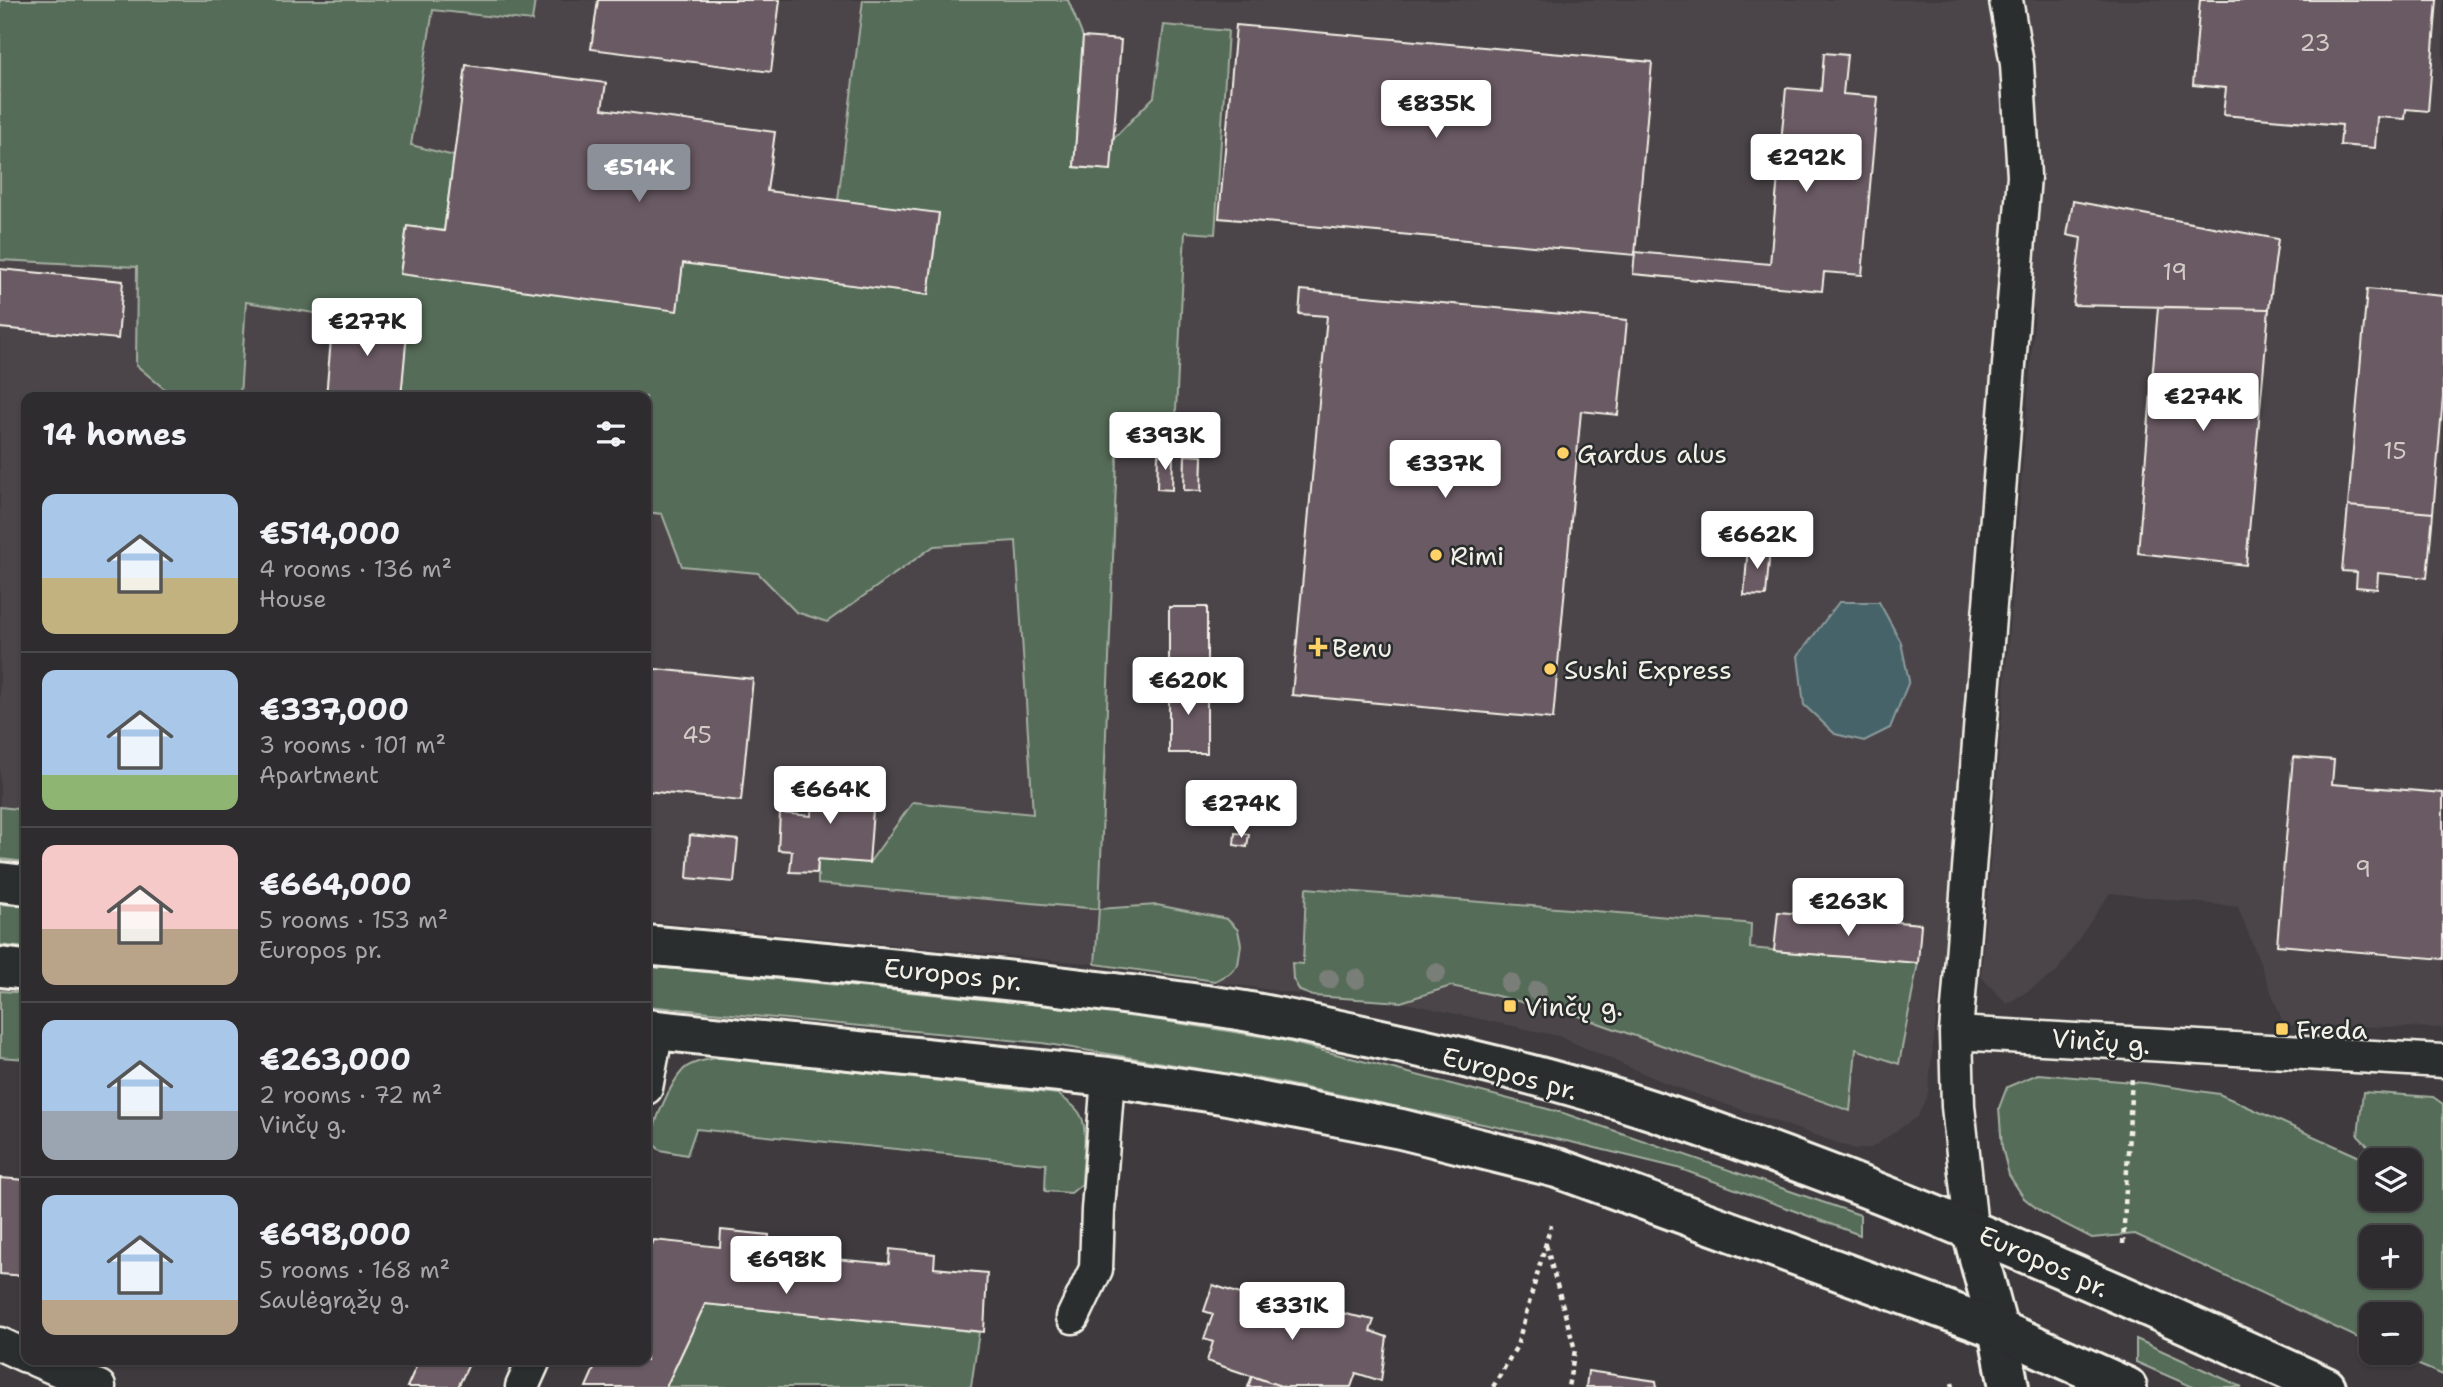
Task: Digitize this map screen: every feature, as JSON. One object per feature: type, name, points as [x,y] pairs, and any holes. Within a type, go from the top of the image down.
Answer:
[{"type":"main road","points":[[0,882],[21,884]]},
{"type":"main road","name":"Europos pr.","points":[[651,945],[952,972],[1262,1014],[1489,1065],[1646,1109],[1817,1168],[1971,1228],[2326,1387]]},
{"type":"main road","points":[[0,967],[21,969]]},
{"type":"main road","points":[[651,1029],[1108,1077],[1222,1094],[1401,1129],[1557,1168],[1997,1329],[2127,1387]]},
{"type":"main road","points":[[1971,1228],[2009,1387]]},
{"type":"street","points":[[1971,1228],[1958,1106],[1956,1033],[2024,176],[2017,64],[2006,0]]},
{"type":"street","name":"Vinčų g.","points":[[1956,1033],[2443,1061]]},
{"type":"street","points":[[1073,1317],[1096,1269],[1108,1077]]},
{"type":"street","points":[[0,1344],[21,1354]]},
{"type":"street","points":[[48,1365],[99,1387]]},
{"type":"street","points":[[522,1387],[532,1365]]},
{"type":"path","points":[[2123,1244],[2134,1043]]},
{"type":"path","points":[[1493,1387],[1517,1346],[1551,1225]]},
{"type":"path","points":[[1546,1244],[1575,1350],[1568,1387]]},
{"type":"shaded area","points":[[0,0],[2443,0],[2443,1028],[2284,1025],[2238,907],[2110,893],[2055,974],[2007,1004],[1981,977],[2035,310],[1996,307],[1958,815],[1928,1094],[1917,1117],[1871,1148],[1855,1149],[1670,1085],[1558,1036],[1401,1002],[1313,996],[1095,964],[651,921],[651,392],[21,392],[21,861],[0,859]]},
{"type":"green space","points":[[0,0],[535,0],[532,21],[433,10],[411,145],[454,156],[444,231],[407,226],[400,274],[677,310],[683,263],[928,295],[939,214],[838,200],[863,0],[1068,0],[1083,37],[1074,167],[1110,170],[1113,139],[1154,97],[1164,25],[1228,31],[1215,234],[1185,232],[1175,430],[1118,433],[1099,909],[818,884],[818,859],[869,863],[913,802],[1033,814],[1016,541],[934,546],[827,622],[796,612],[758,573],[682,566],[662,514],[651,513],[651,392],[401,392],[407,322],[333,316],[246,302],[240,392],[168,392],[136,365],[137,267],[0,260]]},
{"type":"green space","points":[[0,807],[21,809],[21,861],[0,859]]},
{"type":"green space","points":[[1306,888],[1744,923],[1751,924],[1750,948],[1918,963],[1899,1064],[1856,1049],[1850,1111],[1578,1016],[1485,993],[1451,986],[1401,1002],[1313,996],[1300,991],[1293,979],[1292,963],[1303,964]]},
{"type":"green space","points":[[0,904],[21,906],[21,947],[0,945]]},
{"type":"green space","points":[[1157,905],[1227,919],[1238,930],[1241,945],[1238,965],[1229,974],[1215,981],[1095,964],[1099,909]]},
{"type":"green space","points":[[651,966],[1102,1011],[1278,1039],[1563,1113],[1860,1215],[1860,1235],[1678,1168],[1571,1142],[1272,1081],[1042,1043],[651,1006]]},
{"type":"green space","points":[[0,991],[21,993],[21,1059],[0,1057]]},
{"type":"green space","points":[[720,1057],[1058,1094],[1072,1104],[1084,1124],[1082,1184],[1071,1193],[1045,1191],[1046,1164],[696,1129],[687,1155],[660,1150],[651,1142],[652,1134],[663,1104],[678,1076],[691,1065]]},
{"type":"green space","points":[[2038,1074],[2145,1083],[2219,1094],[2359,1157],[2359,1211],[2422,1211],[2422,1148],[2370,1148],[2358,1136],[2363,1092],[2433,1097],[2443,1104],[2443,1375],[2419,1365],[2422,1365],[2422,1302],[2359,1302],[2359,1338],[2135,1234],[2092,1238],[2041,1212],[2024,1198],[2009,1175],[2002,1147],[1999,1108],[2007,1087]]},
{"type":"green space","points":[[705,1304],[979,1332],[971,1387],[666,1387]]},
{"type":"green space","points":[[2136,1339],[2242,1387],[2193,1387],[2136,1362]]},
{"type":"water","points":[[1839,602],[1879,602],[1901,642],[1909,681],[1890,728],[1864,741],[1835,734],[1804,705],[1798,656]]},
{"type":"building","points":[[598,0],[780,0],[771,72],[591,49]]},
{"type":"building","points":[[2200,0],[2437,0],[2428,111],[2406,109],[2405,119],[2377,117],[2375,148],[2340,145],[2342,125],[2223,115],[2226,88],[2193,85]]},
{"type":"building","points":[[1236,25],[1652,62],[1635,255],[1219,218]]},
{"type":"building","points":[[1083,37],[1121,40],[1111,170],[1074,167]]},
{"type":"building","points":[[1824,53],[1847,55],[1843,94],[1878,97],[1862,275],[1824,272],[1822,291],[1633,274],[1635,252],[1770,264],[1786,88],[1821,91]]},
{"type":"building","points":[[466,65],[606,83],[602,109],[775,132],[767,191],[939,213],[928,295],[683,263],[677,311],[400,274],[407,226],[444,231]]},
{"type":"building","points":[[2073,201],[2278,239],[2269,309],[2073,305],[2081,238],[2067,235]]},
{"type":"building","points":[[0,269],[123,281],[118,339],[0,328]]},
{"type":"building","points":[[2367,289],[2443,296],[2443,397],[2433,513],[2348,506]]},
{"type":"building","name":"Rimi","points":[[1301,290],[1627,320],[1618,415],[1581,411],[1553,719],[1292,695],[1327,316],[1299,314]]},
{"type":"building","points":[[2158,307],[2269,309],[2246,565],[2138,553]]},
{"type":"building","points":[[333,316],[408,322],[401,392],[326,392]]},
{"type":"building","points":[[1158,454],[1173,455],[1172,490],[1157,489]]},
{"type":"building","points":[[1185,455],[1202,456],[1201,491],[1184,490]]},
{"type":"building","points":[[2348,506],[2433,513],[2427,578],[2378,573],[2377,589],[2356,587],[2357,572],[2342,571]]},
{"type":"building","points":[[1748,546],[1770,548],[1766,596],[1744,595]]},
{"type":"building","points":[[1169,607],[1207,607],[1207,681],[1169,681]]},
{"type":"building","points":[[651,669],[753,679],[741,801],[651,792]]},
{"type":"building","points":[[1169,681],[1207,681],[1207,753],[1169,753]]},
{"type":"building","points":[[2293,757],[2334,760],[2332,784],[2443,793],[2443,959],[2277,945]]},
{"type":"building","points":[[814,778],[875,783],[869,863],[818,859],[817,873],[790,872],[792,851],[778,850],[780,813],[811,816]]},
{"type":"building","points":[[1235,833],[1249,834],[1247,847],[1234,845]]},
{"type":"building","points":[[690,835],[738,840],[734,882],[687,878]]},
{"type":"building","points":[[1778,912],[1921,924],[1918,963],[1774,951]]},
{"type":"building","points":[[0,1178],[21,1180],[21,1276],[0,1274]]},
{"type":"building","points":[[721,1230],[769,1235],[768,1253],[889,1264],[890,1249],[935,1254],[934,1268],[987,1273],[984,1332],[705,1304],[666,1387],[586,1387],[596,1365],[651,1365],[651,1247],[654,1240],[720,1247]]},
{"type":"building","points":[[1213,1285],[1270,1304],[1272,1299],[1374,1320],[1370,1331],[1387,1337],[1381,1381],[1356,1373],[1351,1387],[1284,1387],[1207,1361],[1213,1342],[1204,1339],[1213,1314],[1204,1311]]},
{"type":"building","points":[[417,1365],[469,1365],[458,1387],[407,1387]]},
{"type":"building","points":[[1588,1371],[1656,1381],[1657,1387],[1586,1387]]},
{"type":"building","points":[[1252,1376],[1284,1387],[1248,1387]]},
{"type":"place","name":"Gardus alus","points":[[1563,453]]},
{"type":"place","name":"Rimi","points":[[1436,555]]},
{"type":"place","name":"Benu","points":[[1318,647]]},
{"type":"place","name":"Sushi Express","points":[[1550,669]]},
{"type":"place","name":"Vinčų g.","points":[[1510,1006]]},
{"type":"place","name":"Freda","points":[[2282,1029]]}]
